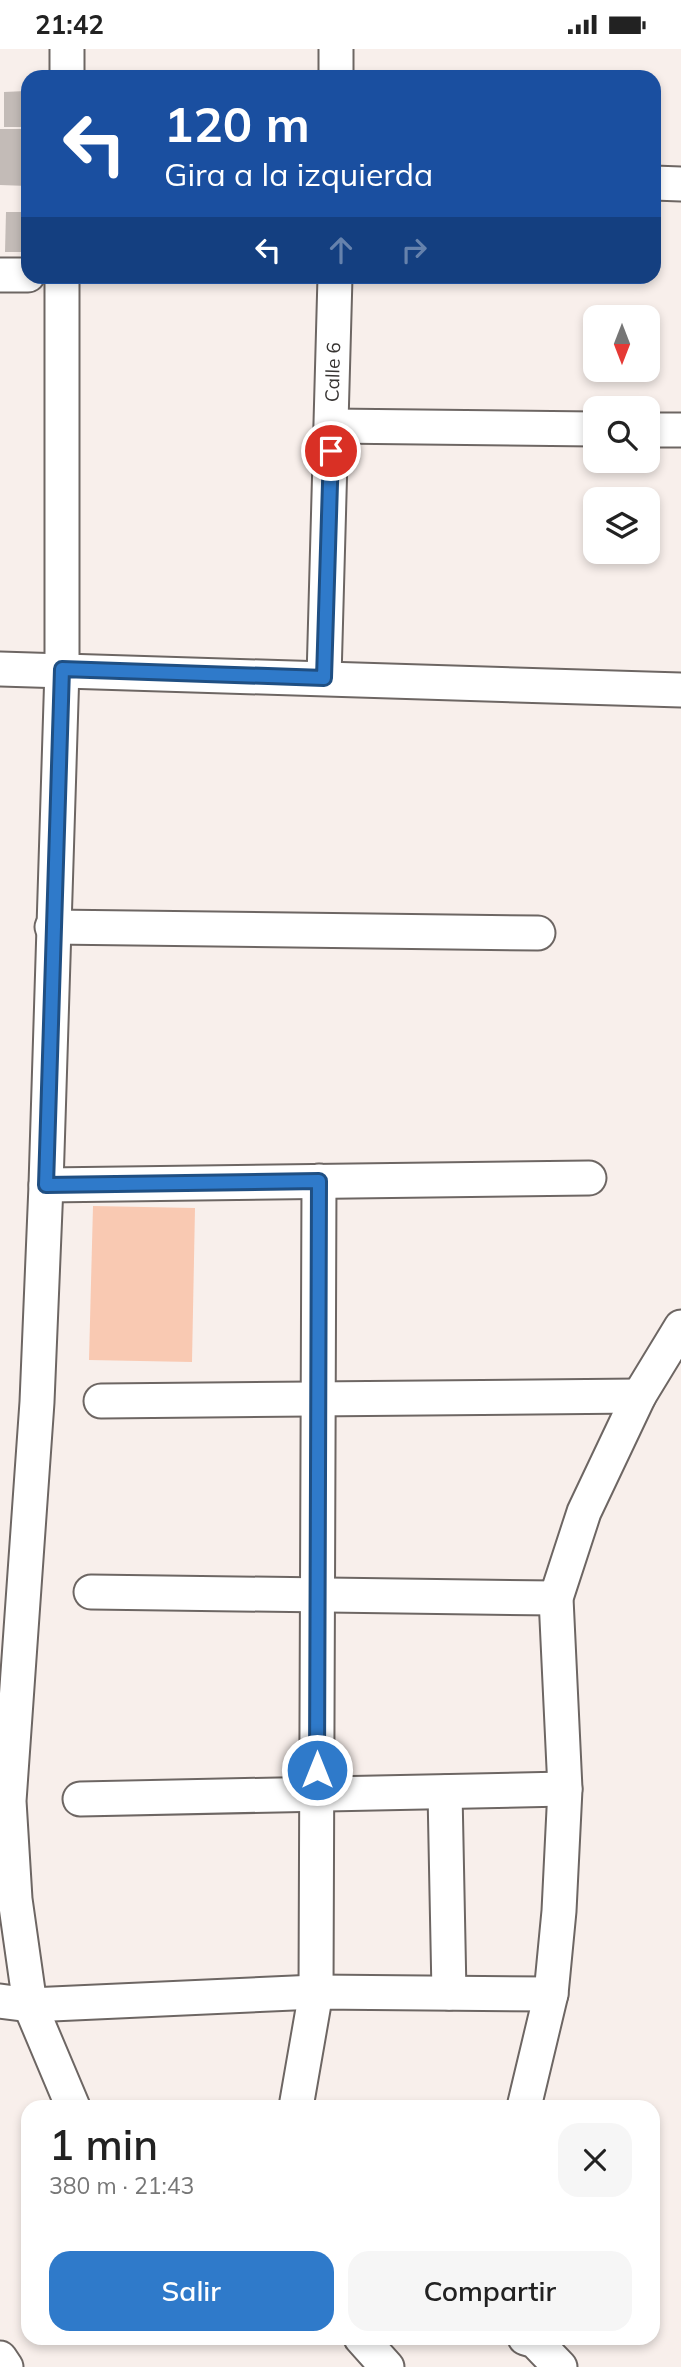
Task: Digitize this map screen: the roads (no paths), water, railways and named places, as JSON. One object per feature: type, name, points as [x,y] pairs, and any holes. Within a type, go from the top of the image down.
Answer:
[{"type":"street","points":[[67,49],[67,70]]},
{"type":"street","points":[[335,49],[336,70]]},
{"type":"street","points":[[661,183],[681,184]]},
{"type":"street","points":[[0,275],[21,275]]},
{"type":"street","points":[[62,284],[62,669],[46,1185],[37,1402],[9,1652],[9,1801],[15,1899],[15,2003],[69,2100]]},
{"type":"street","name":"Calle 6","points":[[324,678],[335,284]]},
{"type":"street","points":[[332,426],[583,429]]},
{"type":"street","points":[[660,430],[681,430]]},
{"type":"street","points":[[0,669],[681,690]]},
{"type":"street","points":[[52,927],[538,933]]},
{"type":"street","points":[[46,1185],[589,1178]]},
{"type":"street","points":[[297,2100],[316,1992],[319,1181]]},
{"type":"street","points":[[526,2100],[551,1994],[565,1789],[556,1598],[584,1512],[639,1396],[681,1327]]},
{"type":"street","points":[[101,1401],[639,1396]]},
{"type":"street","points":[[90,1592],[556,1598]]},
{"type":"street","points":[[80,1799],[565,1789]]},
{"type":"street","points":[[444,1792],[449,1993]]},
{"type":"street","points":[[15,2003],[316,1992],[551,1994]]},
{"type":"street","points":[[367,2345],[387,2367]]},
{"type":"street","points":[[539,2345],[560,2367]]},
{"type":"street","points":[[0,2358],[6,2367]]}]
